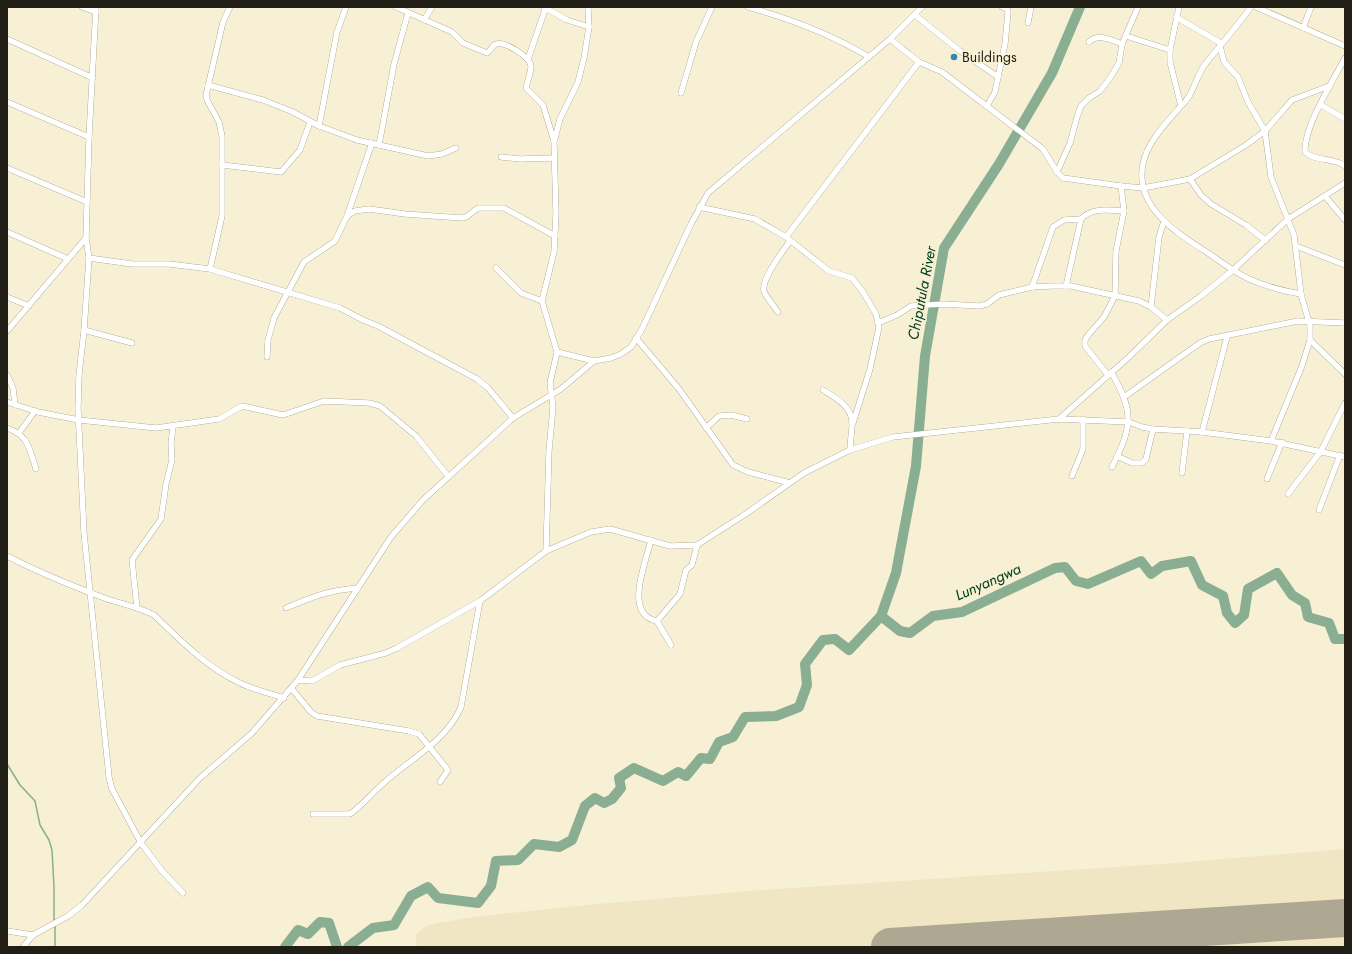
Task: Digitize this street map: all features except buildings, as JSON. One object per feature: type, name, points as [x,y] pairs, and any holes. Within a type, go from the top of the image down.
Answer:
[{"type":"street","points":[[82,7],[96,10],[87,202],[86,238],[89,258],[79,375],[79,420],[84,533],[89,592],[110,784],[142,842],[162,871],[183,893]]},
{"type":"street","points":[[210,269],[222,216],[222,132],[219,122],[206,100],[208,85],[223,22],[230,7]]},
{"type":"street","points":[[319,126],[337,32],[346,7]]},
{"type":"street","points":[[396,7],[452,32],[463,43],[484,52],[487,52],[499,44],[513,49],[528,59],[531,70],[526,88],[543,105],[554,142]]},
{"type":"street","points":[[424,20],[432,7]]},
{"type":"street","points":[[528,59],[545,7],[567,20],[589,27]]},
{"type":"street","points":[[546,551],[552,394],[550,383],[557,352],[542,301],[554,252],[554,142],[560,119],[578,82],[589,27],[588,7]]},
{"type":"street","points":[[681,93],[696,42],[712,7]]},
{"type":"street","points":[[748,7],[781,16],[828,34],[869,57]]},
{"type":"street","points":[[557,352],[594,361],[611,358],[621,354],[630,347],[636,338],[699,207],[717,185],[890,39],[922,7]]},
{"type":"street","points":[[987,106],[995,92],[1005,44],[1008,12],[1007,9],[1002,7]]},
{"type":"street","points":[[1028,23],[1031,7]]},
{"type":"street","points":[[1057,172],[1070,143],[1081,106],[1089,98],[1100,91],[1110,78],[1118,63],[1122,44],[1138,7]]},
{"type":"street","points":[[1178,7],[1170,50],[1170,62],[1181,106]]},
{"type":"street","points":[[1251,7],[1221,47],[1206,64],[1187,101],[1181,106],[1147,150],[1143,165],[1143,188],[1153,207],[1172,229],[1232,270],[1260,284],[1301,294]]},
{"type":"street","points":[[1303,28],[1311,7]]},
{"type":"street","points":[[1259,8],[1345,46]]},
{"type":"street","points":[[379,145],[393,71],[408,13]]},
{"type":"street","points":[[915,15],[960,51],[998,77]]},
{"type":"street","points":[[1176,17],[1215,40],[1221,47],[1224,62],[1238,77],[1248,102],[1265,131],[1271,178],[1288,219],[1296,246],[1301,294],[1308,321],[1310,340],[1296,382],[1271,440]]},
{"type":"street","points":[[1126,36],[1170,50]]},
{"type":"street","points":[[1089,42],[1093,38],[1099,37],[1122,44]]},
{"type":"street","points":[[7,39],[94,78]]},
{"type":"street","points":[[890,39],[919,62],[942,72],[1043,149],[1057,172],[1063,178],[1121,186],[1143,188],[1190,179],[1246,145],[1265,131],[1292,100],[1329,86]]},
{"type":"street","points":[[1345,58],[1329,86],[1311,127],[1305,152],[1310,155],[1336,161],[1345,166]]},
{"type":"street","points":[[778,312],[764,292],[764,285],[771,269],[788,239],[919,62]]},
{"type":"street","points":[[208,85],[263,100],[293,112],[319,126],[351,138],[428,156],[442,154],[456,148]]},
{"type":"street","points":[[7,102],[89,137]]},
{"type":"street","points":[[1321,106],[1345,119]]},
{"type":"street","points":[[222,165],[281,172],[300,150],[310,122]]},
{"type":"street","points":[[266,357],[268,340],[274,318],[307,258],[324,250],[335,241],[347,216],[372,143]]},
{"type":"street","points":[[501,157],[520,159],[554,158]]},
{"type":"street","points":[[7,168],[87,202]]},
{"type":"street","points":[[1190,179],[1201,195],[1211,204],[1246,224],[1265,240]]},
{"type":"street","points":[[1059,419],[1167,320],[1201,296],[1288,219],[1345,183]]},
{"type":"street","points":[[1112,467],[1126,437],[1129,422],[1124,397],[1110,373],[1085,346],[1085,340],[1093,327],[1104,317],[1115,296],[1116,251],[1124,211],[1121,186]]},
{"type":"street","points":[[1324,196],[1345,220]]},
{"type":"street","points":[[347,216],[355,211],[369,208],[405,214],[466,218],[478,208],[498,207],[510,211],[555,236]]},
{"type":"street","points":[[699,207],[755,219],[788,239],[829,271],[852,278],[863,292],[876,314],[878,323],[877,340],[870,369],[853,423],[850,450]]},
{"type":"street","points":[[1066,286],[1081,219],[1084,215],[1099,210],[1124,211]]},
{"type":"street","points":[[1032,287],[1053,227],[1064,220],[1081,219]]},
{"type":"street","points":[[1151,307],[1159,237],[1164,221]]},
{"type":"street","points":[[7,232],[68,259]]},
{"type":"street","points":[[7,331],[86,238]]},
{"type":"street","points":[[1296,246],[1345,265]]},
{"type":"street","points":[[89,258],[123,263],[177,264],[210,269],[340,308],[385,329],[477,379],[488,388],[513,418]]},
{"type":"street","points":[[496,268],[521,294],[542,301]]},
{"type":"street","points":[[878,323],[897,315],[911,306],[932,304],[979,306],[987,304],[999,295],[1032,287],[1066,286],[1139,301],[1151,307],[1167,320]]},
{"type":"street","points":[[7,296],[29,306]]},
{"type":"street","points":[[1124,397],[1209,339],[1227,337],[1276,325],[1308,321],[1345,323]]},
{"type":"street","points":[[84,330],[132,343]]},
{"type":"street","points":[[1202,432],[1227,337]]},
{"type":"street","points":[[636,338],[679,389],[733,465],[748,472],[790,483]]},
{"type":"street","points":[[1310,340],[1345,374]]},
{"type":"street","points":[[23,947],[33,935],[68,916],[82,905],[200,778],[252,733],[284,698],[292,689],[404,521],[448,476],[513,418],[578,376],[594,361]]},
{"type":"street","points":[[7,375],[13,388],[15,404]]},
{"type":"street","points":[[823,390],[844,404],[853,423]]},
{"type":"street","points":[[7,402],[35,411],[79,420],[156,428],[173,427],[219,419],[242,406],[283,415],[324,400],[369,403],[380,406],[412,431],[430,451],[448,476]]},
{"type":"street","points":[[1288,494],[1321,451],[1345,403]]},
{"type":"street","points":[[19,433],[35,411]]},
{"type":"street","points":[[706,428],[719,416],[731,415],[747,419]]},
{"type":"street","points":[[298,680],[312,681],[340,665],[386,653],[397,648],[480,601],[546,551],[600,529],[610,529],[670,546],[697,545],[817,466],[850,450],[893,437],[1059,419],[1083,419],[1129,422],[1153,429],[1202,432],[1271,440],[1343,456],[1319,510]]},
{"type":"street","points":[[1072,476],[1083,449],[1083,419]]},
{"type":"street","points":[[137,608],[132,560],[161,519],[166,484],[172,460],[171,443],[173,427]]},
{"type":"street","points":[[7,428],[19,433],[24,438],[36,469]]},
{"type":"street","points":[[1117,456],[1132,463],[1142,463],[1146,459],[1153,429]]},
{"type":"street","points":[[1182,473],[1187,431]]},
{"type":"street","points":[[1267,479],[1282,442]]},
{"type":"street","points":[[651,540],[639,590],[638,604],[643,615],[657,622],[671,645]]},
{"type":"street","points":[[657,622],[680,594],[686,570],[692,565],[697,545]]},
{"type":"street","points":[[7,556],[35,571],[154,615],[200,657],[223,674],[239,683],[284,698]]},
{"type":"street","points":[[286,608],[336,589],[358,588]]},
{"type":"street","points":[[313,814],[335,816],[350,814],[385,782],[430,747],[457,717],[461,707],[480,601]]},
{"type":"street","points":[[292,689],[311,712],[317,716],[419,734],[448,770],[440,782]]},
{"type":"street","points":[[7,931],[33,935]]},
{"type":"shaded area","points":[[1345,849],[1345,947],[417,947],[415,935],[426,926],[437,923],[473,917],[587,905],[748,891],[1161,864]]},
{"type":"waterway","name":"Chiputula River","points":[[881,616],[896,573],[916,466],[925,356],[944,248],[999,164],[1052,73],[1080,7]]},
{"type":"waterway","points":[[904,47],[910,52]]},
{"type":"waterway","name":"Lunyangwa","points":[[348,947],[373,928],[394,925],[411,896],[428,887],[438,898],[478,903],[491,886],[496,861],[518,860],[534,844],[559,847],[572,840],[585,806],[595,798],[604,803],[612,799],[621,788],[619,778],[634,768],[663,781],[678,772],[686,776],[701,758],[710,759],[719,742],[733,737],[745,717],[776,716],[799,707],[807,685],[805,664],[823,640],[835,639],[849,650],[881,616],[900,631],[910,633],[933,616],[962,612],[1055,568],[1065,567],[1076,581],[1088,584],[1141,561],[1151,574],[1162,566],[1191,561],[1202,585],[1223,596],[1227,613],[1235,623],[1244,615],[1248,589],[1277,573],[1292,595],[1305,603],[1308,617],[1329,623],[1335,639],[1345,639]]},
{"type":"waterway","points":[[7,764],[20,785],[35,801],[40,825],[49,840],[52,850],[54,921]]},
{"type":"waterway","name":"Lunyangwa","points":[[285,947],[298,930],[308,934],[320,922],[329,923],[337,947]]},
{"type":"waterway","points":[[55,925],[55,947]]},
{"type":"runway","points":[[890,947],[1345,918]]},
{"type":"place","name":"Buildings","points":[[954,57]]}]
